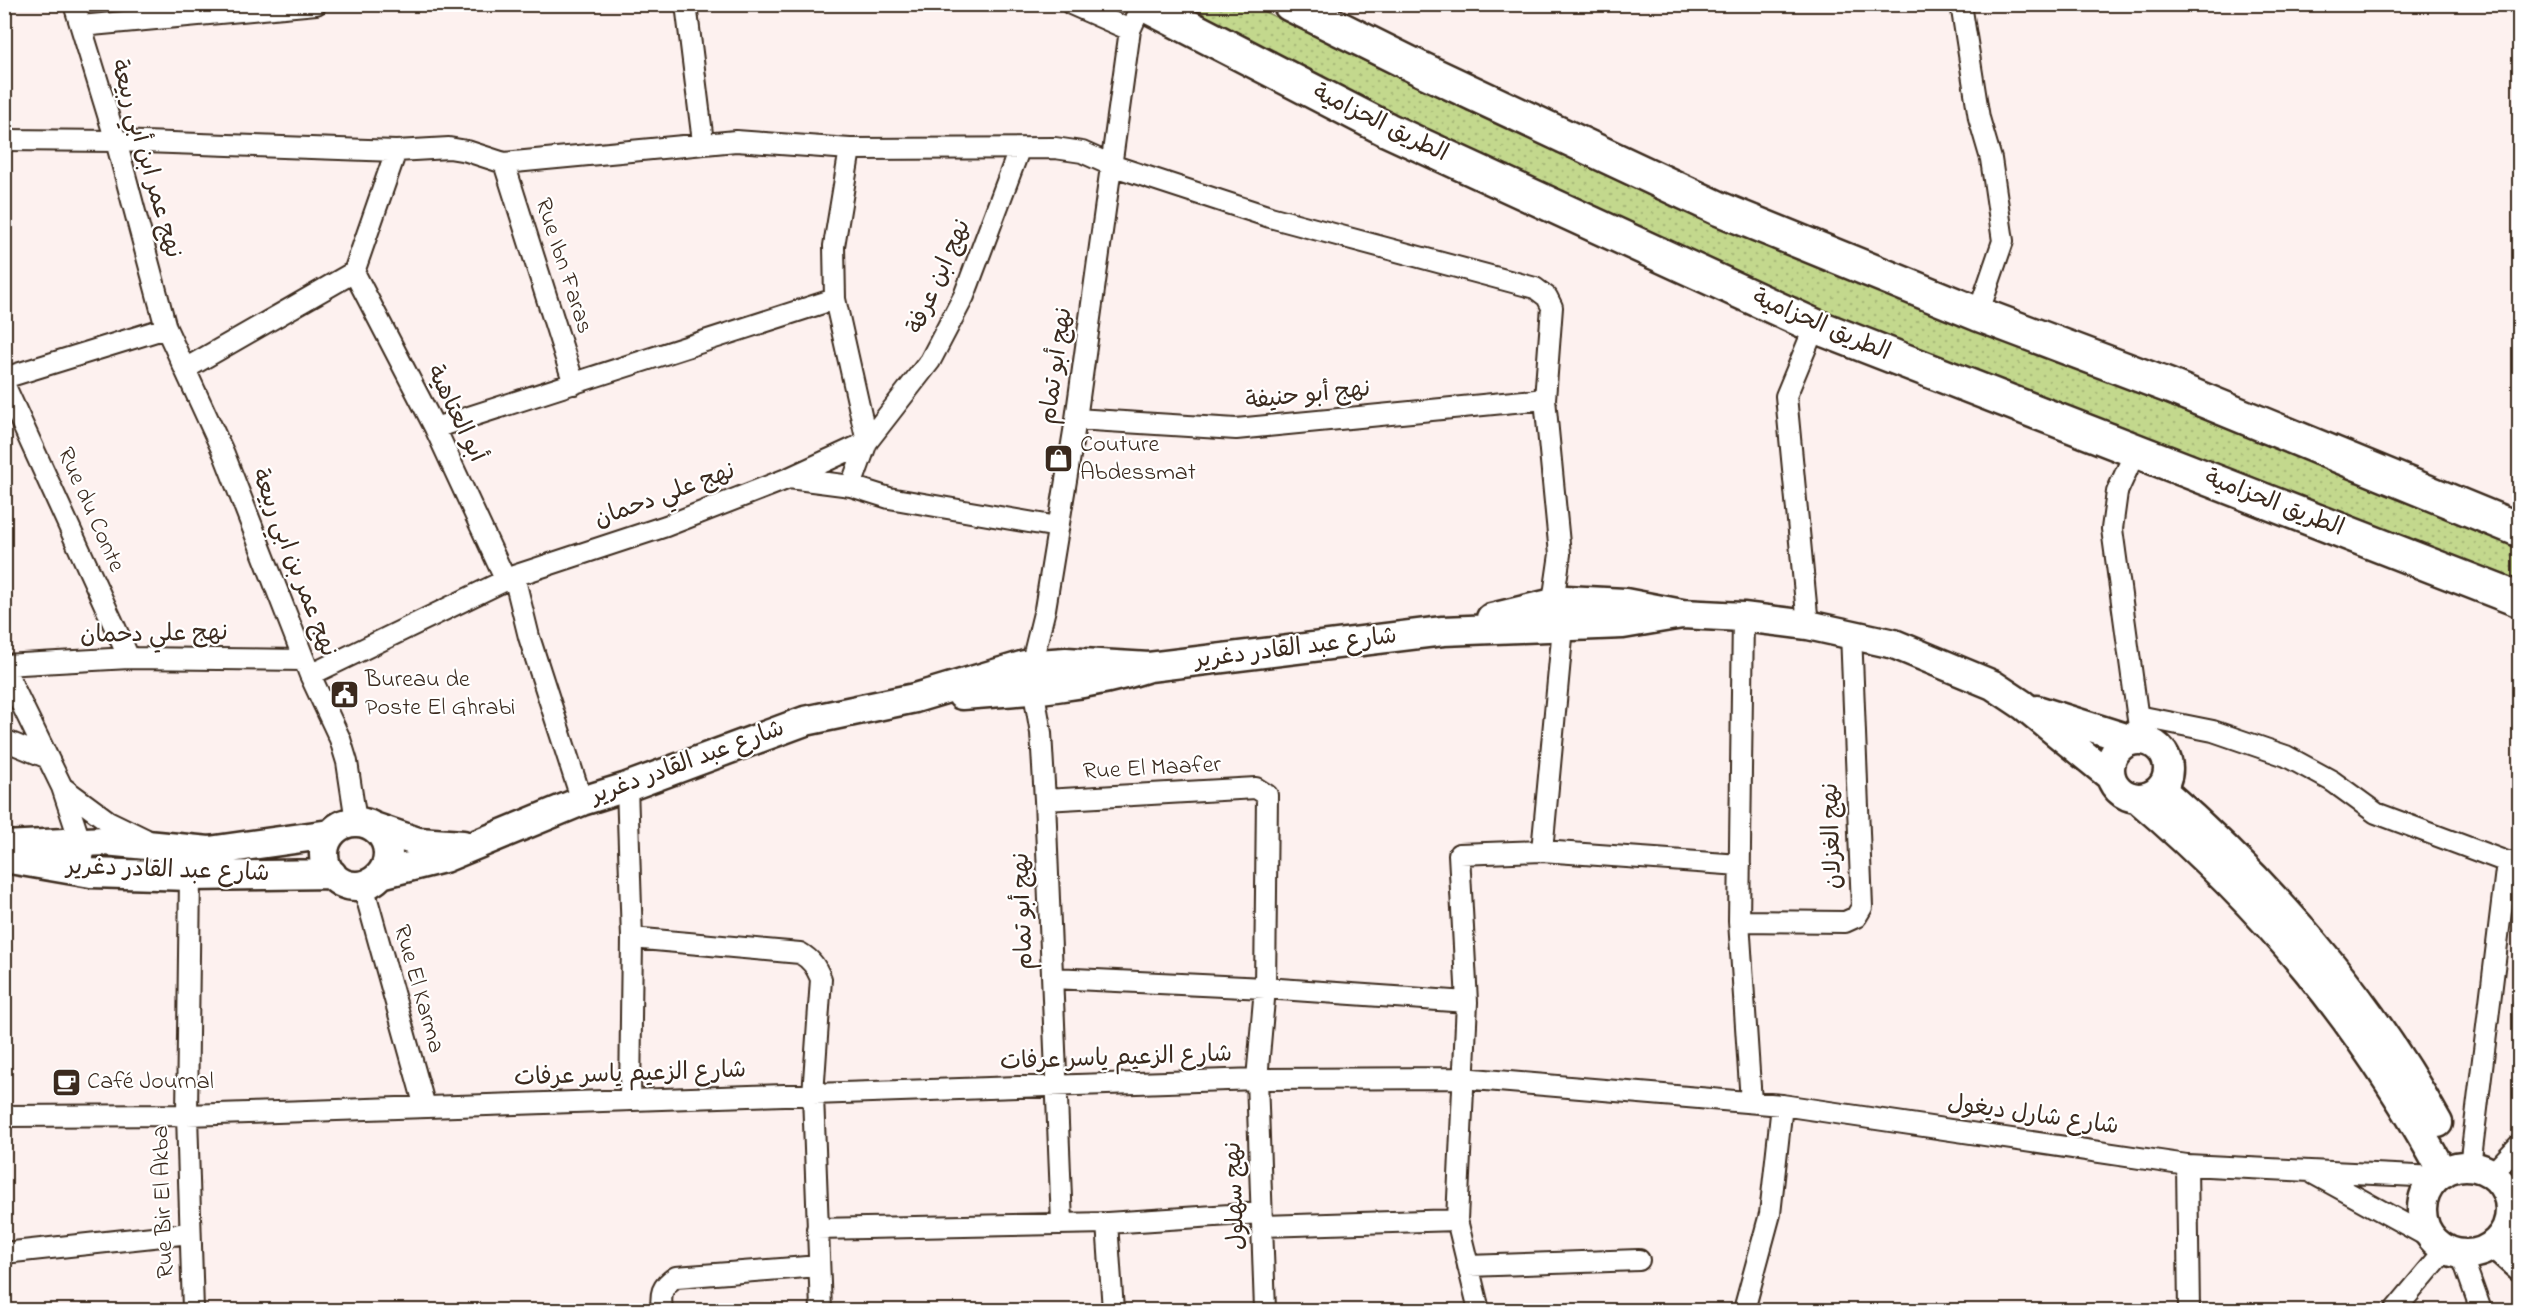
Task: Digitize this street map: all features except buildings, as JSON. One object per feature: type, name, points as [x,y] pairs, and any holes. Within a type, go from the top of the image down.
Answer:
[{"type":"highway","points":[[1290,4],[1419,68],[1720,209],[1978,314],[2169,387],[2520,530]]},
{"type":"highway","name":"الطريق الحزامية","points":[[1139,13],[1815,326],[2520,600]]},
{"type":"main road","name":"شارع عبد القادر دغرير","points":[[372,880],[444,858],[468,846],[582,801],[627,787],[805,721],[915,698],[1121,663],[1149,667],[1443,631],[1567,614],[1625,603],[1682,614],[1743,617],[1808,625],[1894,644],[1946,663],[1993,685],[2023,705],[2110,776],[2119,791],[2149,793],[2169,771],[2164,753],[2158,746],[2137,732],[2023,705]]},
{"type":"main road","points":[[2110,776],[2109,766],[2116,749],[2137,732]]},
{"type":"main road","points":[[2149,793],[2306,965],[2388,1079],[2461,1171],[2500,1181],[2514,1207],[2501,1237],[2484,1250],[2447,1248],[2424,1220],[2422,1209],[2429,1186],[2461,1171]]},
{"type":"main road","name":"شارع عبد القادر دغرير","points":[[365,824],[418,842],[468,846]]},
{"type":"main road","points":[[365,824],[383,836],[388,849],[387,862],[372,880],[351,885],[332,874],[325,861],[325,848],[330,834],[337,828],[365,824]]},
{"type":"main road","name":"شارع عبد القادر دغرير","points":[[4,846],[105,841],[209,851],[330,834]]},
{"type":"main road","name":"شارع عبد القادر دغرير","points":[[4,858],[91,873],[190,876],[332,874]]},
{"type":"main road","points":[[2494,1244],[2520,1267]]},
{"type":"street","name":"نهج عمر ابن أبي ربيعة","points":[[74,4],[116,141],[166,328]]},
{"type":"street","points":[[81,26],[316,4]]},
{"type":"street","points":[[686,4],[703,142]]},
{"type":"street","points":[[1071,4],[1139,13]]},
{"type":"street","points":[[1961,4],[1979,118],[1991,159],[2003,241],[1978,314]]},
{"type":"street","name":"نهج أبو تمام","points":[[1062,1223],[1054,1087],[1053,978],[1041,733],[1041,677],[1045,609],[1076,419],[1111,165],[1139,13]]},
{"type":"street","points":[[4,141],[116,141],[396,151],[449,148],[467,151],[504,163],[703,142],[735,141],[850,149],[1019,150],[1055,148],[1082,152],[1111,165],[1270,217],[1535,288],[1547,297],[1552,307],[1545,399],[1567,614],[1542,851]]},
{"type":"street","points":[[850,149],[834,246],[835,299],[867,442],[851,486]]},
{"type":"street","name":"نهج ابن عرفة","points":[[867,442],[930,361],[964,296],[1019,150]]},
{"type":"street","points":[[185,369],[354,272],[396,151]]},
{"type":"street","name":"Rue Ibn Faras","points":[[504,163],[574,384]]},
{"type":"street","name":"أبو العتاهية","points":[[354,272],[510,579],[582,801]]},
{"type":"street","points":[[435,428],[835,299]]},
{"type":"street","points":[[1808,625],[1786,396],[1815,326]]},
{"type":"street","points":[[4,378],[166,328]]},
{"type":"street","name":"نهج عمر بن ابي ربيعة","points":[[166,328],[224,454],[307,668],[340,739],[365,824]]},
{"type":"street","name":"Rue du Conte","points":[[4,384],[129,658]]},
{"type":"street","name":"نهج أبو حنيفة","points":[[1076,419],[1236,429],[1545,399]]},
{"type":"street","points":[[789,478],[867,442]]},
{"type":"street","points":[[2136,450],[2117,492],[2112,529],[2137,732],[2213,731],[2286,756],[2332,781],[2376,813],[2513,862],[2461,1171]]},
{"type":"street","name":"نهج علي دحمان","points":[[4,667],[129,658],[307,668],[510,579],[666,526],[789,478],[851,486],[889,498],[1058,528]]},
{"type":"street","points":[[1743,617],[1738,921],[1750,1102]]},
{"type":"street","name":"نهج الغزلان","points":[[1738,921],[1845,922],[1856,917],[1862,907],[1851,633]]},
{"type":"street","points":[[4,667],[62,787],[91,873]]},
{"type":"street","points":[[4,740],[48,758]]},
{"type":"street","points":[[62,787],[108,821],[159,845]]},
{"type":"street","points":[[627,787],[632,938],[630,1099]]},
{"type":"street","name":"Rue El Maafer","points":[[1045,800],[1256,788],[1262,790]]},
{"type":"street","name":"نهج سهلول","points":[[1262,790],[1269,802],[1265,988],[1257,1079],[1265,1311]]},
{"type":"street","points":[[1479,1311],[1457,1220],[1467,1002],[1459,854],[1542,851],[1740,865]]},
{"type":"street","name":"Rue Bir El Akba","points":[[190,876],[187,1115],[193,1311]]},
{"type":"street","name":"Rue El Karma","points":[[372,880],[425,1107]]},
{"type":"street","points":[[632,938],[800,954],[809,958],[821,979],[813,1095],[821,1311]]},
{"type":"street","points":[[1053,978],[1265,988],[1467,1002]]},
{"type":"street","name":"شارع شارل ديغول","points":[[1462,1078],[1782,1105],[2187,1165],[2309,1172],[2461,1171]]},
{"type":"street","name":"شارع الزعيم ياسر عرفات","points":[[4,1116],[187,1115],[1257,1079],[1462,1078]]},
{"type":"street","points":[[1744,1311],[1770,1214],[1782,1105]]},
{"type":"street","points":[[2461,1171],[2520,1144]]},
{"type":"street","points":[[2187,1165],[2189,1311]]},
{"type":"street","name":"شارع شارل ديغول","points":[[2309,1172],[2447,1248]]},
{"type":"street","points":[[817,1229],[1262,1219],[1457,1220]]},
{"type":"street","points":[[1107,1223],[1113,1311]]},
{"type":"street","points":[[4,1253],[190,1233]]},
{"type":"street","points":[[2394,1311],[2447,1248],[2481,1311]]},
{"type":"street","points":[[1468,1266],[1639,1260]]},
{"type":"street","points":[[662,1311],[660,1294],[666,1283],[676,1277],[819,1266]]},
{"type":"green space","points":[[1179,5],[1251,5],[1411,84],[1713,224],[2519,545],[2519,590],[2007,386],[1702,258],[1438,135]]},
{"type":"place","name":"Couture Abdessmat","points":[[1059,459]]},
{"type":"place","name":"Bureau de Poste El Ghrabi","points":[[344,694]]},
{"type":"place","name":"Café Journal","points":[[66,1082]]}]
